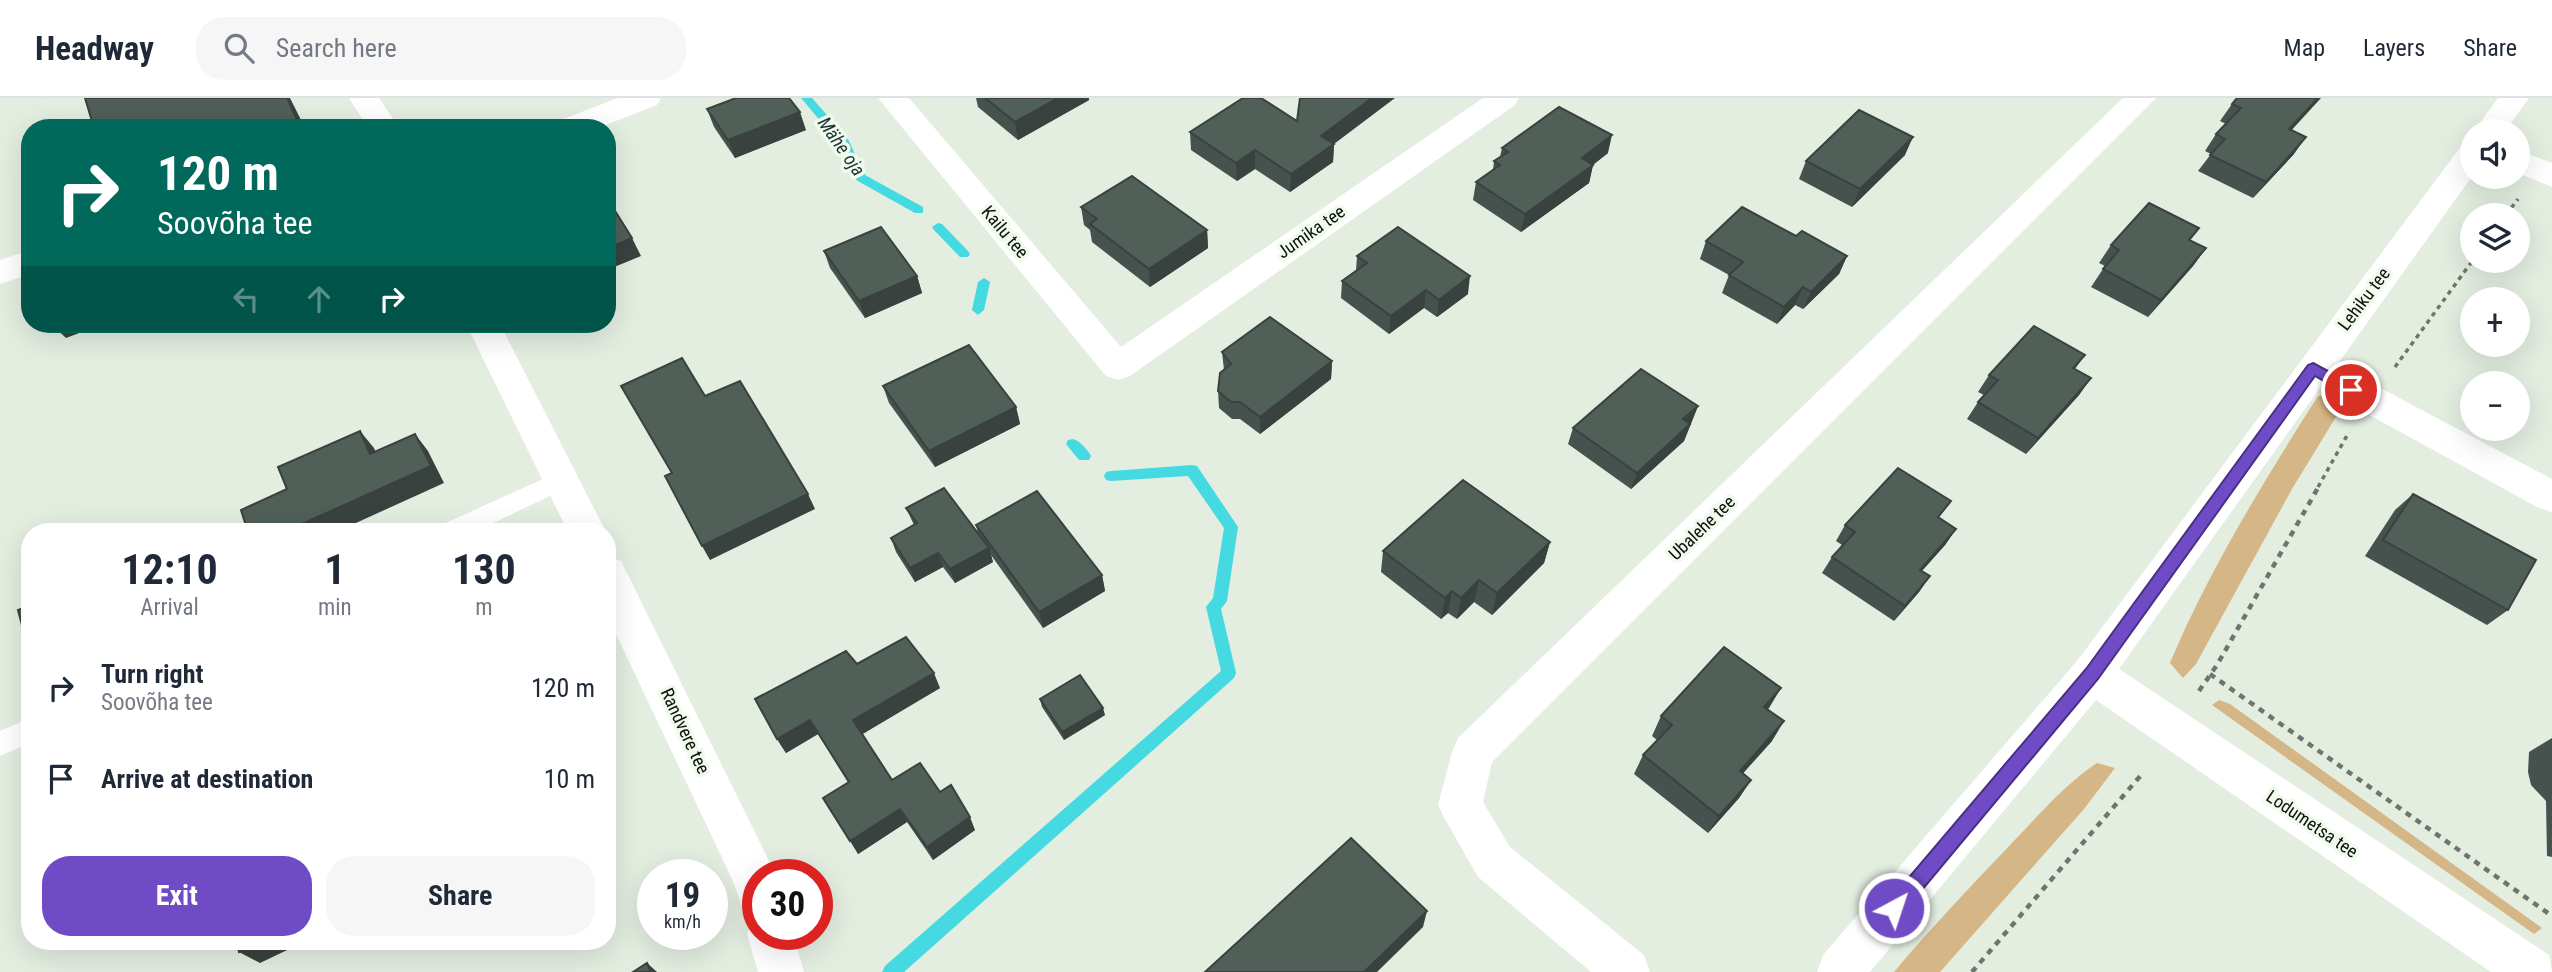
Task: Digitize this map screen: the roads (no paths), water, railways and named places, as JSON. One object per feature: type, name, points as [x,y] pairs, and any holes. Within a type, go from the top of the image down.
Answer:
[{"type":"street","points":[[364,98],[378,119]]},
{"type":"street","points":[[592,119],[646,98]]},
{"type":"street","name":"Kailu tee","points":[[893,98],[1118,367]]},
{"type":"street","name":"Jumika tee","points":[[1118,367],[1504,98]]},
{"type":"street","name":"Ubalehe tee","points":[[1627,972],[1494,862],[1460,805],[1473,752],[2141,98]]},
{"type":"street","points":[[2498,119],[2514,98]]},
{"type":"street","points":[[2530,166],[2552,176]]},
{"type":"street","name":"Lehiku tee","points":[[1840,972],[2092,674],[2460,170]]},
{"type":"street","points":[[0,272],[21,265]]},
{"type":"street","points":[[488,333],[582,523]]},
{"type":"street","points":[[2313,368],[2552,497]]},
{"type":"street","name":"Randvere tee","points":[[616,592],[745,859]]},
{"type":"street","name":"Lodumetsa tee","points":[[2092,674],[2532,972]]},
{"type":"street","points":[[775,950],[781,972]]},
{"type":"lane","points":[[469,523],[561,480]]},
{"type":"lane","points":[[0,744],[21,734]]},
{"type":"waterway","name":"Mähe oja","points":[[806,98],[844,142],[860,177],[919,210]]},
{"type":"waterway","name":"Mähe oja","points":[[938,227],[964,254]]},
{"type":"waterway","name":"Mähe oja","points":[[978,310],[984,282]]},
{"type":"waterway","name":"Mähe oja","points":[[1073,444],[1084,456]]},
{"type":"waterway","points":[[891,972],[1229,673],[1213,607],[1220,601],[1231,527],[1192,470],[1111,476]]}]
